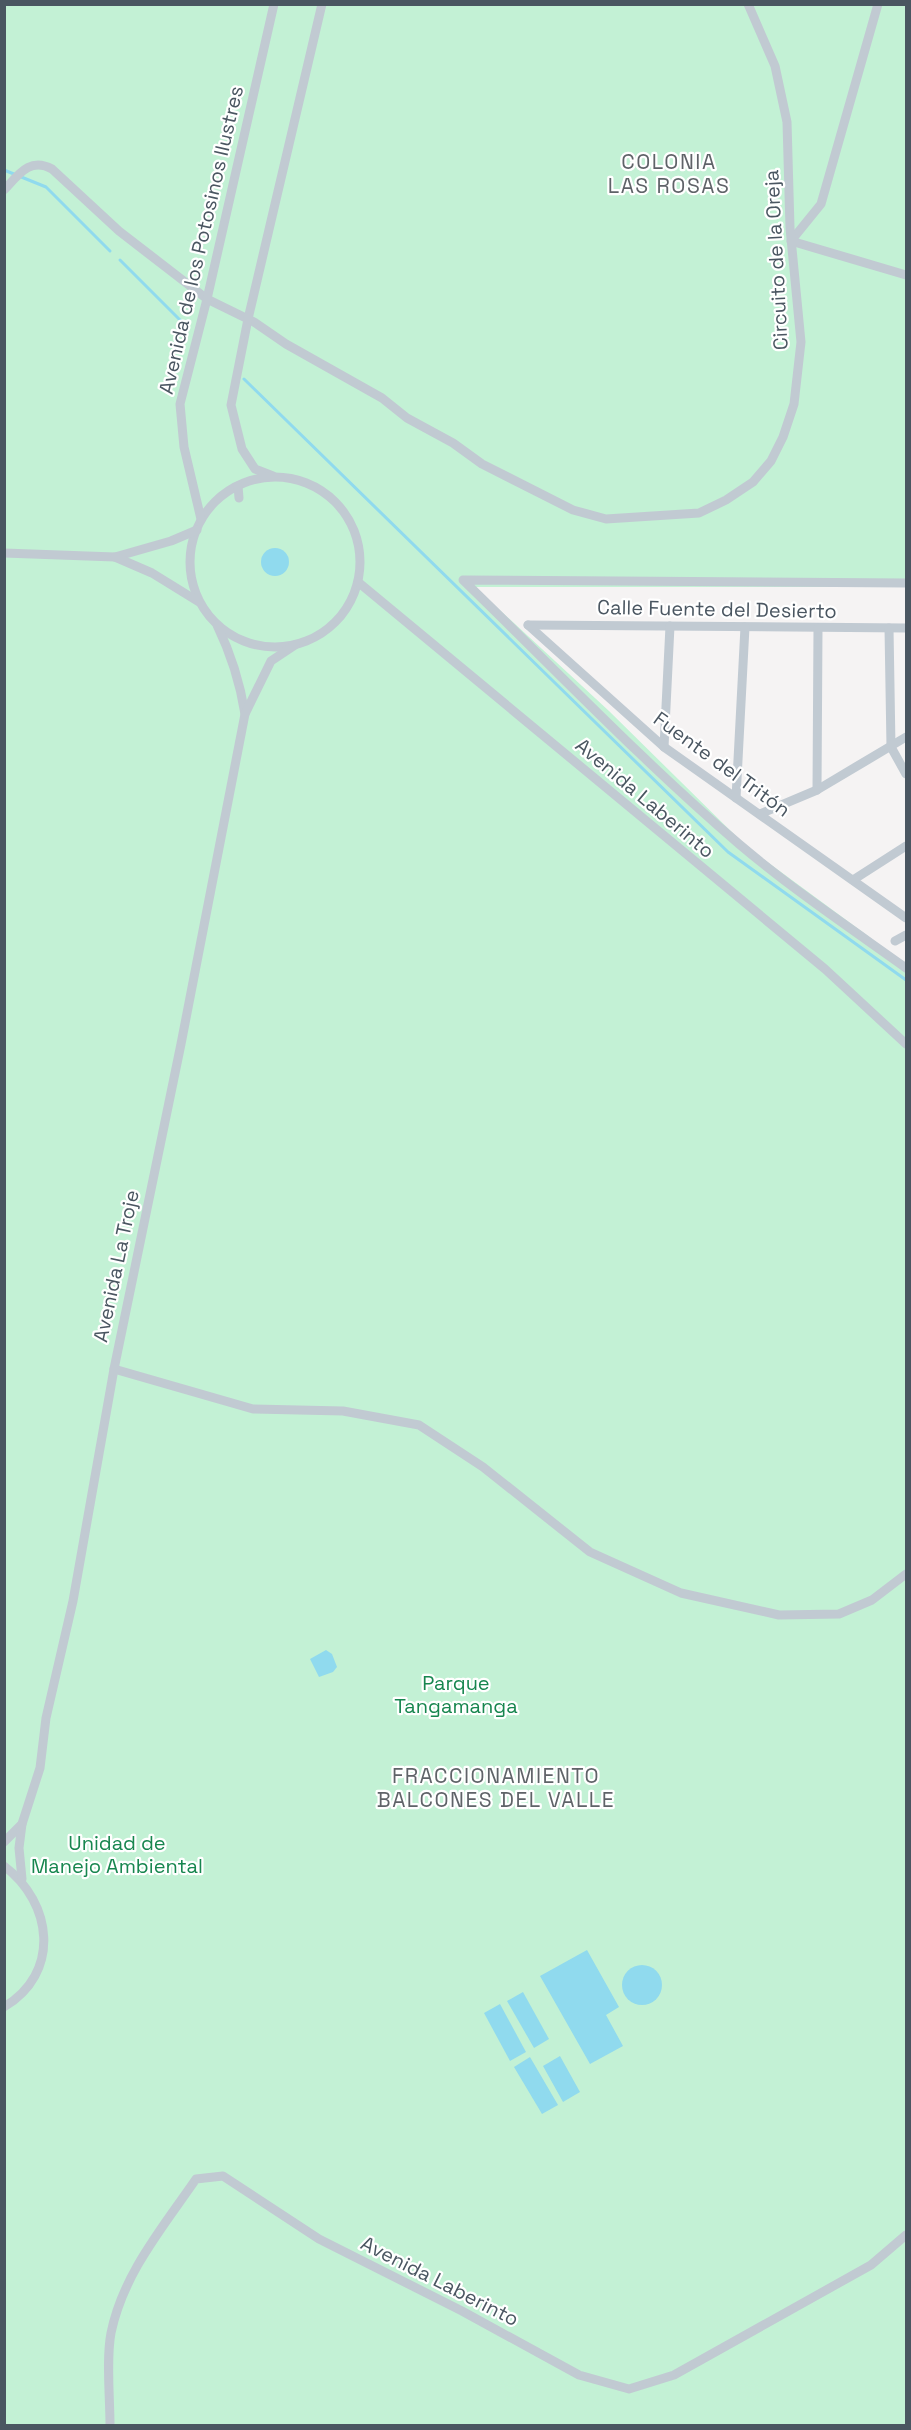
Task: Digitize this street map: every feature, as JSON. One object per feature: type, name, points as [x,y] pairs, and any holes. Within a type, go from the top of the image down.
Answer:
[{"type":"street","name":"Avenida de los Potosinos Ilustres","points":[[201,519],[184,447],[180,404],[207,299],[274,4]]},
{"type":"street","points":[[273,476],[238,486],[219,497],[201,519],[191,546],[190,575],[199,602],[217,625],[240,640],[267,647],[295,645],[321,635],[342,616],[356,592],[362,565],[358,538],[346,513],[326,493],[301,480],[273,476],[255,469],[242,449],[231,405],[248,320],[322,4]]},
{"type":"street","name":"Circuito de la Oreja","points":[[4,190],[26,166],[42,164],[52,169],[119,231],[207,299],[248,320],[382,398],[407,418],[453,443],[482,464],[573,510],[606,519],[699,513],[726,500],[753,482],[771,461],[783,437],[794,404],[801,342],[791,241],[787,122],[775,66],[748,4]]},
{"type":"street","points":[[878,4],[821,204],[791,241],[906,275]]},
{"type":"street","points":[[238,486],[239,498]]},
{"type":"street","points":[[4,553],[115,557],[171,542],[197,530]]},
{"type":"street","points":[[115,557],[152,573],[199,602]]},
{"type":"street","points":[[906,583],[463,580],[695,805],[787,883],[906,968]]},
{"type":"street","name":"Avenida Laberinto","points":[[358,582],[825,969],[906,1044]]},
{"type":"street","name":"Avenida La Troje","points":[[217,625],[229,649],[240,682],[245,714]]},
{"type":"street","name":"Calle Fuente del Desierto","points":[[528,625],[906,628]]},
{"type":"street","name":"Fuente del Tritón","points":[[528,625],[664,747],[906,918]]},
{"type":"street","points":[[664,747],[670,626]]},
{"type":"street","points":[[736,798],[745,627]]},
{"type":"street","points":[[817,790],[818,627]]},
{"type":"street","points":[[889,628],[891,747],[906,774]]},
{"type":"street","name":"Avenida La Troje","points":[[22,1879],[19,1848],[22,1824],[40,1768],[46,1718],[73,1601],[114,1369],[181,1044],[245,714],[271,661],[295,645]]},
{"type":"street","points":[[760,814],[817,790],[906,737]]},
{"type":"street","points":[[853,880],[906,846]]},
{"type":"street","points":[[895,941],[906,935]]},
{"type":"street","points":[[114,1369],[253,1409],[343,1411],[418,1425],[483,1467],[590,1552],[681,1593],[778,1616],[839,1614],[872,1600],[906,1574]]},
{"type":"street","name":"Avenida La Troje","points":[[4,1842],[22,1824]]},
{"type":"street","points":[[4,1866],[22,1879],[37,1902],[44,1928],[42,1955],[32,1980],[14,2001],[4,2007]]},
{"type":"street","name":"Avenida Laberinto","points":[[110,2426],[111,2334],[122,2300],[138,2263],[196,2179],[223,2176],[327,2243],[462,2311],[579,2375],[629,2390],[674,2375],[871,2265],[906,2235]]},
{"type":"green space","name":"Parque Tangamanga","points":[[5,5],[906,5],[906,587],[475,587],[609,711],[747,847],[906,964],[906,2425],[5,2426]]},
{"type":"water","points":[[275,548],[285,552],[289,562],[285,572],[275,576],[265,572],[261,562],[265,552]]},
{"type":"water","points":[[326,1650],[332,1654],[337,1667],[333,1672],[319,1677],[310,1659]]},
{"type":"water","points":[[587,1950],[619,2007],[606,2015],[623,2046],[590,2064],[540,1976]]},
{"type":"water","points":[[642,1965],[656,1971],[662,1985],[656,1999],[642,2005],[628,1999],[622,1985],[628,1971]]},
{"type":"water","points":[[523,1992],[549,2039],[534,2048],[507,2001]]},
{"type":"water","points":[[500,2004],[526,2052],[510,2061],[484,2013]]},
{"type":"water","points":[[560,2056],[580,2092],[563,2102],[543,2066]]},
{"type":"water","points":[[530,2057],[558,2105],[542,2114],[514,2067]]},
{"type":"waterway","points":[[4,170],[46,187],[110,251]]},
{"type":"waterway","points":[[120,260],[183,323]]},
{"type":"waterway","points":[[244,379],[728,852],[906,980]]},
{"type":"district","name":"COLONIA LAS ROSAS","points":[[669,173]]},
{"type":"district","name":"FRACCIONAMIENTO BALCONES DEL VALLE","points":[[496,1787]]},
{"type":"park label","name":"Unidad de Manejo Ambiental","points":[[117,1854]]}]
